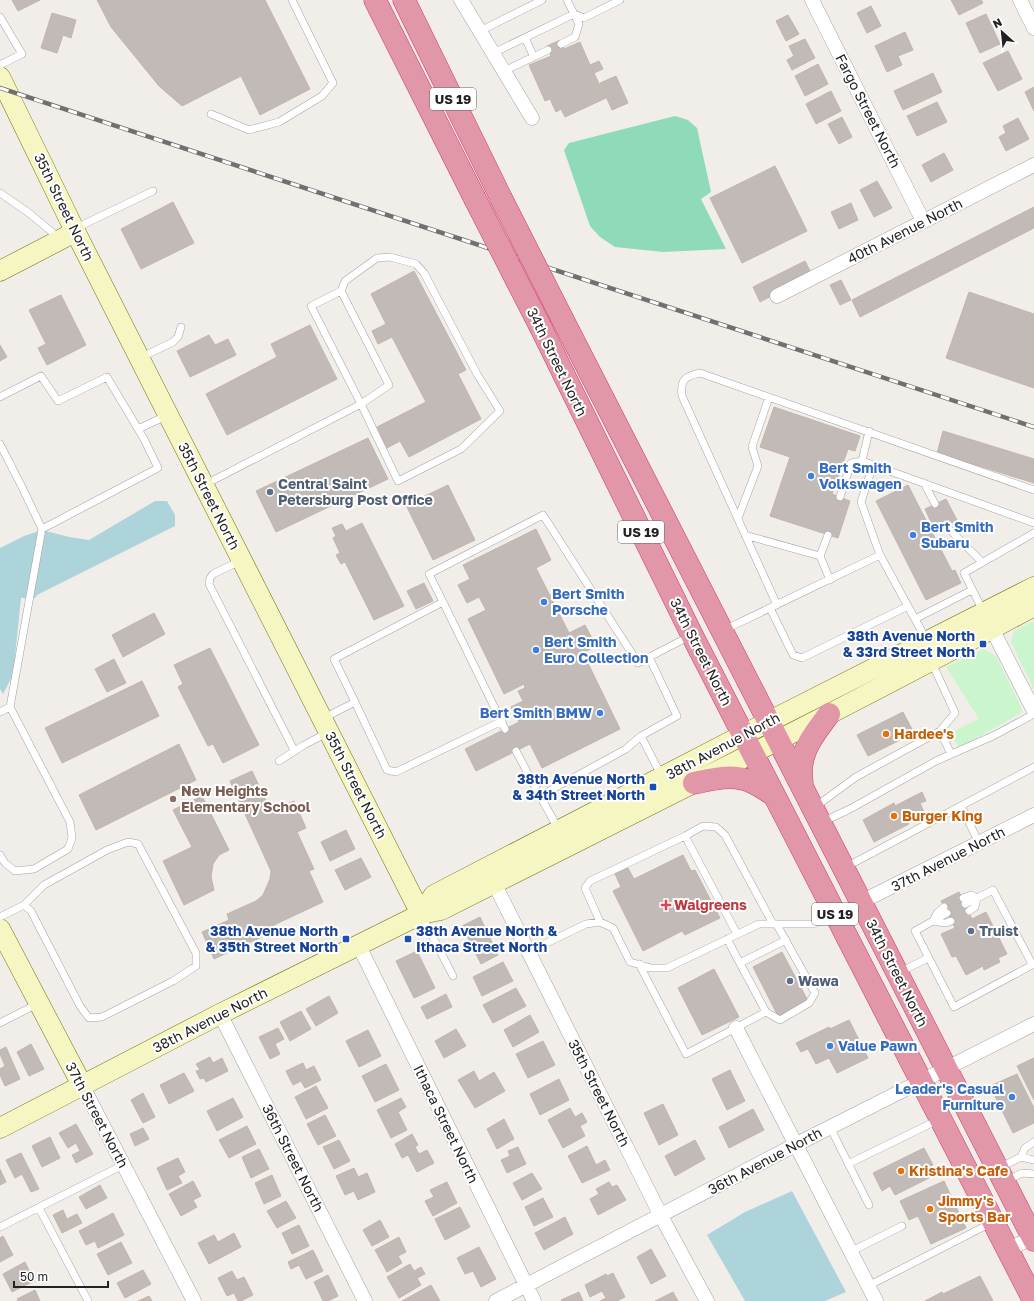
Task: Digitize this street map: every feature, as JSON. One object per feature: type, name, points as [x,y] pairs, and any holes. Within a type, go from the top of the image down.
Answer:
[{"type":"highway","name":"34th Street North","points":[[375,0],[541,328],[692,635],[1034,1301]]},
{"type":"highway","name":"34th Street North","points":[[404,0],[563,320],[1034,1238]]},
{"type":"highway","points":[[802,786],[801,763],[814,734],[829,714]]},
{"type":"highway","points":[[694,783],[727,778],[743,779],[774,795]]},
{"type":"highway","points":[[836,914],[845,917],[860,927],[884,964],[896,971]]},
{"type":"main road","name":"35th Street North","points":[[0,77],[70,233],[140,358],[421,914]]},
{"type":"main road","points":[[0,271],[70,233]]},
{"type":"main road","name":"38th Avenue North","points":[[0,1128],[220,1014],[421,914],[441,910],[559,830],[663,777],[748,745],[779,741],[931,661],[1034,587]]},
{"type":"main road","name":"38th Avenue North","points":[[490,876],[694,783],[748,745],[768,722],[928,641],[1034,606]]},
{"type":"main road","name":"37th Street North","points":[[0,929],[82,1085]]},
{"type":"street","points":[[461,0],[532,118]]},
{"type":"street","name":"Fargo Street North","points":[[812,0],[923,221]]},
{"type":"street","points":[[1020,0],[1034,28]]},
{"type":"street","name":"40th Avenue North","points":[[777,296],[1034,166]]},
{"type":"street","points":[[988,621],[1034,713]]},
{"type":"street","name":"37th Avenue North","points":[[861,902],[1034,815]]},
{"type":"street","name":"35th Street North","points":[[490,876],[661,1216],[707,1301]]},
{"type":"street","name":"Ithaca Street North","points":[[359,946],[534,1301]]},
{"type":"street","name":"36th Street North","points":[[220,1014],[365,1301]]},
{"type":"street","name":"36th Avenue North","points":[[496,1301],[795,1145],[1034,1024]]},
{"type":"street","points":[[736,1028],[876,1301]]},
{"type":"street","name":"37th Street North","points":[[82,1085],[194,1301]]},
{"type":"street","points":[[1007,1250],[1034,1238]]},
{"type":"lane","points":[[211,114],[249,130],[279,122],[322,96],[333,82],[292,0]]},
{"type":"lane","points":[[480,31],[542,0]]},
{"type":"lane","points":[[561,44],[575,37],[579,24],[567,0]]},
{"type":"lane","points":[[493,53],[574,14],[584,18],[620,0]]},
{"type":"lane","points":[[0,17],[22,54],[0,65]]},
{"type":"lane","points":[[525,38],[534,57]]},
{"type":"lane","points":[[504,71],[548,50]]},
{"type":"lane","points":[[0,193],[31,214],[70,233],[154,191]]},
{"type":"lane","points":[[390,257],[416,264],[424,273],[477,374],[500,411],[461,449],[398,481],[361,404],[311,306],[340,291],[345,281],[377,258],[390,257]]},
{"type":"lane","points":[[204,485],[361,404],[389,385],[340,291]]},
{"type":"lane","points":[[140,358],[173,342],[178,337],[181,327]]},
{"type":"lane","points":[[777,605],[682,396],[681,388],[683,381],[690,375],[700,373],[1034,490]]},
{"type":"lane","points":[[0,397],[41,376],[58,401],[107,377],[138,429],[158,468],[42,529]]},
{"type":"lane","points":[[738,518],[758,466],[752,447],[769,397]]},
{"type":"lane","points":[[138,429],[168,415]]},
{"type":"lane","points":[[862,461],[869,432]]},
{"type":"lane","points":[[0,444],[42,529],[10,707],[70,822],[72,838],[68,849],[34,869],[15,871],[5,863],[0,855]]},
{"type":"lane","points":[[840,497],[851,463],[862,461],[1034,523]]},
{"type":"lane","points":[[873,465],[861,502],[880,555],[928,641]]},
{"type":"lane","points":[[924,483],[935,504]]},
{"type":"lane","points":[[505,729],[429,574],[543,515],[638,663],[692,635]]},
{"type":"lane","points":[[946,526],[982,562]]},
{"type":"lane","points":[[988,621],[964,573],[1034,533]]},
{"type":"lane","points":[[745,535],[820,556]]},
{"type":"lane","points":[[828,535],[820,556],[830,580]]},
{"type":"lane","points":[[722,631],[880,555]]},
{"type":"lane","points":[[242,560],[213,574],[210,578],[209,584],[294,750]]},
{"type":"lane","points":[[915,619],[972,590]]},
{"type":"lane","points":[[443,602],[334,659],[388,770],[396,772],[502,721]]},
{"type":"lane","points":[[770,608],[793,655],[802,658],[908,606]]},
{"type":"lane","points":[[540,796],[626,749],[641,736],[677,716],[648,657]]},
{"type":"lane","points":[[817,815],[856,777],[940,731],[955,713],[931,661]]},
{"type":"lane","points":[[279,761],[355,702]]},
{"type":"lane","points":[[0,712],[10,707]]},
{"type":"lane","points":[[817,815],[850,809],[936,761],[995,735],[1034,713]]},
{"type":"lane","points":[[940,731],[951,754]]},
{"type":"lane","points":[[641,736],[663,777]]},
{"type":"lane","points":[[516,751],[559,830]]},
{"type":"lane","points":[[844,868],[1034,767]]},
{"type":"lane","points":[[961,806],[979,843]]},
{"type":"lane","points":[[600,922],[585,888],[590,881],[703,826],[716,827],[726,835],[815,993],[809,1003],[780,1020],[766,1012],[727,939]]},
{"type":"lane","points":[[685,836],[737,934]]},
{"type":"lane","points":[[0,917],[24,905],[44,885],[107,850],[128,842],[138,844],[196,953],[196,966],[174,981],[102,1018],[89,1018],[80,1006],[31,911],[24,905]]},
{"type":"lane","points":[[946,910],[933,921],[915,931],[954,1007],[1033,964],[993,890],[977,898],[964,901]]},
{"type":"lane","points":[[969,911],[975,907],[977,898]]},
{"type":"lane","points":[[421,914],[453,976]]},
{"type":"lane","points":[[528,952],[586,924],[600,922],[613,928],[630,962],[650,968],[667,968],[759,924],[814,924],[836,914]]},
{"type":"lane","points":[[933,921],[946,923],[951,921]]},
{"type":"lane","points":[[740,963],[786,940]]},
{"type":"lane","points":[[896,971],[928,958]]},
{"type":"lane","points":[[639,964],[686,1054],[766,1012]]},
{"type":"lane","points":[[0,1023],[39,1003]]},
{"type":"lane","points":[[848,1164],[941,1119]]},
{"type":"lane","points":[[830,1128],[869,1205]]},
{"type":"lane","points":[[1001,1175],[1021,1157],[1025,1148],[1034,1142]]},
{"type":"lane","points":[[1021,1157],[1034,1160]]},
{"type":"lane","points":[[0,1227],[123,1165]]},
{"type":"lane","points":[[1001,1175],[1022,1173],[1034,1174]]},
{"type":"lane","points":[[39,1208],[88,1301]]},
{"type":"lane","points":[[868,1286],[993,1222]]},
{"type":"lane","points":[[850,1252],[902,1226]]},
{"type":"green space","points":[[675,116],[688,120],[697,128],[711,192],[701,199],[726,249],[663,252],[615,247],[600,237],[590,226],[564,150],[569,143]]},
{"type":"green space","points":[[1034,621],[1034,690],[1011,642],[1014,631]]},
{"type":"green space","points":[[984,649],[996,656],[1022,709],[1021,713],[961,747],[957,745],[950,733],[979,719],[946,667]]},
{"type":"water","points":[[155,501],[167,501],[175,515],[175,526],[37,595],[35,598],[21,598],[13,675],[3,694],[0,689],[0,548],[24,536],[42,530],[69,537],[89,540]]},
{"type":"water","points":[[792,1191],[846,1292],[825,1301],[745,1301],[707,1235],[745,1212]]},
{"type":"building","points":[[12,0],[40,0],[18,11]]},
{"type":"building","points":[[97,0],[265,0],[310,89],[260,115],[241,76],[182,106],[159,86],[111,27]]},
{"type":"building","points":[[951,0],[981,0],[983,3],[959,15]]},
{"type":"building","points":[[871,6],[881,26],[867,33],[857,13]]},
{"type":"building","points":[[52,13],[76,20],[71,38],[63,35],[57,53],[41,48]]},
{"type":"building","points":[[986,14],[1000,44],[980,53],[966,23]]},
{"type":"building","points":[[788,15],[799,34],[786,41],[776,21]]},
{"type":"building","points":[[905,32],[913,50],[898,56],[902,65],[887,72],[875,46]]},
{"type":"building","points":[[805,39],[815,58],[792,70],[787,60],[794,56],[789,46]]},
{"type":"building","points":[[560,40],[564,49],[580,42],[590,65],[599,61],[603,69],[594,73],[606,98],[565,117],[561,109],[556,112],[550,99],[545,101],[529,65],[551,56],[547,46]]},
{"type":"building","points":[[1008,51],[1022,79],[998,91],[983,63]]},
{"type":"building","points":[[818,64],[828,84],[805,96],[795,76]]},
{"type":"building","points":[[933,73],[942,92],[903,110],[894,91]]},
{"type":"building","points":[[616,76],[628,103],[612,110],[600,83]]},
{"type":"building","points":[[1034,87],[1034,111],[1025,92]]},
{"type":"building","points":[[831,91],[841,111],[816,124],[806,104]]},
{"type":"building","points":[[937,102],[947,122],[917,136],[907,116]]},
{"type":"building","points":[[842,117],[852,137],[839,144],[828,124]]},
{"type":"building","points":[[1018,118],[1029,139],[1006,151],[999,137],[1006,133],[1003,126]]},
{"type":"building","points":[[944,153],[953,170],[931,182],[922,165]]},
{"type":"building","points":[[775,166],[807,231],[742,263],[710,198]]},
{"type":"building","points":[[877,181],[892,208],[874,217],[860,190]]},
{"type":"building","points":[[173,202],[194,243],[141,269],[121,229]]},
{"type":"building","points":[[851,203],[858,220],[839,229],[831,212]]},
{"type":"building","points":[[1034,207],[1034,228],[860,317],[852,300]]},
{"type":"building","points":[[805,261],[812,275],[760,302],[753,287]]},
{"type":"building","points":[[414,271],[466,370],[458,374],[481,419],[409,457],[400,441],[387,448],[377,427],[426,402],[392,337],[378,344],[372,331],[386,324],[371,294]]},
{"type":"building","points":[[841,280],[851,300],[840,305],[830,285]]},
{"type":"building","points":[[969,292],[1034,314],[1034,388],[946,358]]},
{"type":"building","points":[[61,295],[86,345],[47,365],[38,348],[46,344],[29,310]]},
{"type":"building","points":[[310,325],[337,379],[227,435],[206,394],[277,357],[271,344]]},
{"type":"building","points":[[209,335],[215,345],[228,339],[236,355],[190,377],[177,351]]},
{"type":"building","points":[[0,345],[7,357],[0,361]]},
{"type":"building","name":"Bert Smith Volkswagen","points":[[774,407],[860,436],[855,451],[848,449],[832,494],[850,501],[838,538],[770,516],[790,457],[760,447]]},
{"type":"building","points":[[943,431],[1034,459],[1034,483],[937,453]]},
{"type":"building","points":[[368,438],[388,479],[276,532],[256,491]]},
{"type":"building","points":[[448,485],[475,540],[433,560],[406,505]]},
{"type":"building","name":"Bert Smith Subaru","points":[[908,485],[952,571],[955,570],[961,583],[926,600],[876,501]]},
{"type":"building","points":[[946,499],[957,520],[935,531],[925,509]]},
{"type":"building","points":[[362,523],[404,606],[374,620],[345,562],[341,564],[336,555],[340,553],[333,538],[336,536],[332,528],[342,524],[346,531]]},
{"type":"building","name":"Bert Smith Euro Collection","points":[[536,529],[551,560],[536,568],[569,633],[585,625],[596,646],[583,653],[620,729],[542,768],[530,744],[476,771],[465,749],[519,722],[511,707],[523,701],[518,691],[525,688],[524,684],[504,694],[468,619],[486,610],[479,597],[467,603],[458,585],[470,579],[463,565]]},
{"type":"building","points":[[424,583],[433,601],[416,609],[407,591]]},
{"type":"building","points":[[154,613],[165,634],[123,657],[112,635]]},
{"type":"building","points":[[210,648],[259,745],[223,763],[213,744],[208,746],[178,687],[183,684],[174,665]]},
{"type":"building","points":[[114,659],[126,683],[107,692],[95,669]]},
{"type":"building","points":[[142,681],[159,716],[62,763],[45,728]]},
{"type":"building","name":"Hardee's","points":[[903,712],[914,733],[868,756],[857,735]]},
{"type":"building","points":[[179,744],[196,780],[96,830],[79,795]]},
{"type":"building","points":[[252,771],[271,811],[294,801],[306,828],[297,832],[314,869],[309,871],[323,902],[259,932],[262,937],[214,959],[202,932],[229,920],[227,914],[256,901],[263,895],[270,879],[271,871],[230,781]]},
{"type":"building","name":"Burger King","points":[[922,792],[926,801],[920,803],[924,812],[907,820],[909,824],[874,842],[863,820],[894,803],[895,806]]},
{"type":"building","points":[[202,796],[229,850],[219,855],[213,864],[211,877],[214,890],[184,905],[163,861],[192,847],[173,810]]},
{"type":"building","points":[[346,830],[355,849],[330,861],[321,842]]},
{"type":"building","name":"Walgreens","points":[[683,855],[691,871],[695,870],[720,918],[685,935],[682,931],[643,951],[613,891],[621,887],[615,874],[628,868],[634,879]]},
{"type":"building","points":[[361,858],[371,877],[345,890],[335,870]]},
{"type":"building","name":"Truist","points":[[959,892],[972,919],[986,912],[1007,954],[998,958],[1000,962],[984,970],[983,966],[966,975],[956,956],[952,957],[941,934],[955,928],[941,901]]},
{"type":"building","points":[[480,917],[498,955],[481,964],[462,926]]},
{"type":"building","points":[[417,951],[435,988],[414,998],[396,961]]},
{"type":"building","points":[[782,952],[808,1001],[778,1016],[753,967]]},
{"type":"building","points":[[503,962],[513,981],[482,996],[473,977]]},
{"type":"building","points":[[714,969],[739,1017],[702,1035],[678,988]]},
{"type":"building","points":[[516,988],[526,1006],[493,1023],[483,1005]]},
{"type":"building","points":[[446,994],[452,1007],[427,1019],[421,1007]]},
{"type":"building","points":[[329,996],[338,1013],[316,1026],[306,1009]]},
{"type":"building","points":[[301,1011],[311,1029],[290,1041],[280,1022]]},
{"type":"building","points":[[530,1015],[539,1032],[513,1047],[504,1030]]},
{"type":"building","name":"Value Pawn","points":[[849,1020],[868,1058],[837,1073],[829,1058],[816,1064],[808,1049],[801,1052],[796,1043],[829,1027],[830,1029]]},
{"type":"building","points":[[278,1028],[284,1039],[275,1044],[280,1054],[270,1059],[259,1037]]},
{"type":"building","points":[[456,1029],[466,1046],[444,1058],[435,1041]]},
{"type":"building","points":[[368,1030],[381,1056],[359,1067],[346,1041]]},
{"type":"building","points":[[543,1041],[555,1065],[528,1078],[516,1054]]},
{"type":"building","points":[[31,1044],[44,1069],[29,1076],[17,1052]]},
{"type":"building","points":[[6,1047],[20,1079],[5,1086],[0,1075],[0,1069],[5,1066],[0,1050]]},
{"type":"building","points":[[210,1057],[213,1063],[222,1058],[228,1071],[206,1082],[204,1078],[200,1079],[196,1071],[200,1070],[196,1064]]},
{"type":"building","points":[[1034,1058],[1034,1100],[1017,1066]]},
{"type":"building","points":[[303,1063],[306,1070],[314,1066],[321,1080],[305,1088],[301,1081],[293,1085],[286,1071]]},
{"type":"building","points":[[386,1064],[399,1090],[375,1102],[362,1076]]},
{"type":"building","points":[[730,1070],[745,1101],[727,1110],[712,1079]]},
{"type":"building","points":[[474,1071],[479,1081],[494,1072],[505,1091],[475,1108],[458,1080]]},
{"type":"building","points":[[184,1073],[194,1091],[169,1104],[160,1085]]},
{"type":"building","name":"Leader's Casual Furniture","points":[[1017,1074],[1034,1108],[1034,1123],[1013,1133],[990,1086]]},
{"type":"building","points":[[559,1079],[569,1100],[540,1115],[530,1094]]},
{"type":"building","points":[[316,1086],[328,1108],[306,1119],[295,1097]]},
{"type":"building","points":[[143,1093],[155,1117],[143,1123],[131,1100]]},
{"type":"building","points":[[233,1098],[243,1117],[217,1131],[207,1111]]},
{"type":"building","points":[[401,1098],[406,1107],[398,1112],[407,1130],[391,1138],[377,1110]]},
{"type":"building","points":[[663,1104],[678,1135],[659,1145],[644,1113]]},
{"type":"building","points":[[570,1108],[575,1117],[582,1113],[587,1122],[580,1126],[585,1136],[563,1148],[548,1120]]},
{"type":"building","points":[[753,1109],[764,1130],[729,1148],[719,1127]]},
{"type":"building","points":[[325,1115],[336,1136],[318,1145],[307,1124]]},
{"type":"building","points":[[504,1119],[514,1139],[497,1149],[487,1129]]},
{"type":"building","points":[[76,1124],[93,1154],[76,1163],[72,1155],[80,1151],[76,1143],[68,1148],[59,1133]]},
{"type":"building","points":[[247,1126],[256,1144],[229,1158],[219,1140]]},
{"type":"building","points":[[143,1128],[149,1139],[135,1146],[130,1134]]},
{"type":"building","points":[[412,1134],[418,1145],[415,1147],[419,1154],[427,1150],[434,1163],[417,1172],[408,1155],[402,1158],[395,1144]]},
{"type":"building","points":[[50,1137],[60,1158],[42,1167],[32,1146]]},
{"type":"building","points":[[339,1140],[350,1161],[334,1169],[323,1147]]},
{"type":"building","points":[[695,1140],[705,1159],[675,1176],[665,1156]]},
{"type":"building","points":[[587,1146],[596,1165],[605,1160],[610,1170],[582,1183],[568,1156]]},
{"type":"building","points":[[518,1147],[526,1164],[507,1173],[501,1160],[510,1156],[508,1151]]},
{"type":"building","name":"Kristina's Cafe","points":[[924,1148],[933,1165],[924,1169],[929,1178],[895,1195],[890,1186],[882,1191],[873,1173]]},
{"type":"building","points":[[259,1149],[269,1169],[251,1178],[242,1157]]},
{"type":"building","points":[[21,1153],[39,1189],[31,1192],[22,1174],[15,1178],[6,1160]]},
{"type":"building","points":[[178,1158],[185,1172],[178,1176],[182,1183],[167,1190],[157,1168]]},
{"type":"building","points":[[354,1168],[358,1177],[367,1173],[375,1192],[358,1200],[354,1191],[345,1195],[336,1176]]},
{"type":"building","points":[[0,1169],[6,1182],[0,1185]]},
{"type":"building","points":[[532,1173],[542,1189],[522,1200],[513,1183]]},
{"type":"building","points":[[272,1175],[281,1196],[264,1204],[255,1183]]},
{"type":"building","points":[[193,1181],[201,1196],[193,1200],[197,1207],[181,1216],[169,1194]]},
{"type":"building","name":"Jimmy's Sports Bar","points":[[944,1181],[966,1228],[931,1244],[918,1216],[909,1220],[900,1201]]},
{"type":"building","points":[[447,1182],[457,1203],[433,1216],[425,1201],[434,1197],[430,1190]]},
{"type":"building","points":[[609,1182],[612,1187],[617,1185],[626,1200],[598,1215],[590,1199],[599,1194],[596,1189]]},
{"type":"building","points":[[100,1185],[107,1198],[86,1209],[79,1197]]},
{"type":"building","points":[[543,1198],[553,1217],[534,1226],[525,1207]]},
{"type":"building","points":[[286,1201],[296,1218],[277,1228],[267,1211]]},
{"type":"building","points":[[460,1207],[470,1227],[445,1240],[435,1219]]},
{"type":"building","points":[[63,1210],[67,1219],[77,1214],[82,1223],[62,1233],[53,1215]]},
{"type":"building","points":[[113,1213],[124,1235],[98,1248],[95,1241],[86,1245],[79,1231]]},
{"type":"building","points":[[565,1217],[573,1234],[544,1250],[535,1233]]},
{"type":"building","points":[[380,1220],[389,1237],[372,1246],[363,1230]]},
{"type":"building","points":[[299,1225],[309,1246],[292,1254],[282,1233]]},
{"type":"building","points":[[234,1233],[241,1247],[209,1264],[198,1243],[214,1235],[218,1242]]},
{"type":"building","points":[[3,1236],[13,1255],[0,1262],[0,1238]]},
{"type":"building","points":[[399,1237],[406,1252],[398,1256],[402,1263],[387,1272],[375,1250]]},
{"type":"building","points":[[121,1242],[132,1263],[108,1275],[97,1254]]},
{"type":"building","points":[[479,1247],[496,1279],[481,1287],[473,1271],[465,1274],[457,1258]]},
{"type":"building","points":[[651,1249],[666,1276],[651,1284],[637,1257]]},
{"type":"building","points":[[313,1250],[323,1271],[306,1279],[299,1265],[291,1269],[288,1262]]},
{"type":"building","points":[[25,1262],[34,1281],[12,1292],[3,1274]]},
{"type":"building","points":[[410,1264],[414,1271],[421,1267],[425,1274],[417,1278],[421,1285],[399,1298],[387,1277]]},
{"type":"building","points":[[143,1270],[151,1284],[125,1298],[117,1283]]},
{"type":"building","points":[[232,1271],[237,1280],[244,1277],[253,1295],[241,1301],[238,1301],[234,1293],[227,1296],[218,1278]]},
{"type":"building","points":[[613,1273],[625,1297],[617,1301],[600,1301],[606,1298],[602,1291],[590,1297],[585,1285],[606,1274],[607,1276]]},
{"type":"building","points":[[328,1275],[338,1296],[328,1301],[323,1301],[314,1282]]},
{"type":"building","points":[[980,1276],[993,1301],[925,1301],[942,1292],[943,1294]]},
{"type":"building","points":[[431,1285],[440,1301],[402,1301]]},
{"type":"building","points":[[35,1290],[40,1301],[18,1301],[17,1299]]},
{"type":"building","points":[[579,1292],[583,1301],[561,1300]]},
{"type":"building","points":[[673,1292],[678,1301],[655,1301]]},
{"type":"building","points":[[149,1296],[152,1301],[138,1301]]},
{"type":"railway","points":[[0,88],[1034,427]]},
{"type":"place","name":"Bert Smith Volkswagen","points":[[811,476]]},
{"type":"place","name":"Central Saint Petersburg Post Office","points":[[270,492]]},
{"type":"place","name":"Bert Smith Subaru","points":[[913,535]]},
{"type":"place","name":"Bert Smith Porsche","points":[[544,602]]},
{"type":"place","name":"38th Avenue North & 33rd Street North","points":[[983,644]]},
{"type":"place","name":"Bert Smith Euro Collection","points":[[536,650]]},
{"type":"place","name":"Bert Smith BMW","points":[[600,713]]},
{"type":"place","name":"Hardee's","points":[[886,734]]},
{"type":"place","name":"38th Avenue North & 34th Street North","points":[[653,787]]},
{"type":"place","name":"New Heights Elementary School","points":[[173,799]]},
{"type":"place","name":"Burger King","points":[[894,816]]},
{"type":"place","name":"Walgreens","points":[[666,905]]},
{"type":"place","name":"Truist","points":[[971,931]]},
{"type":"place","name":"38th Avenue North & 35th Street North","points":[[346,939]]},
{"type":"place","name":"38th Avenue North & Ithaca Street North","points":[[408,939]]},
{"type":"place","name":"Wawa","points":[[790,981]]},
{"type":"place","name":"Value Pawn","points":[[830,1046]]},
{"type":"place","name":"Leader's Casual Furniture","points":[[1012,1097]]},
{"type":"place","name":"Kristina's Cafe","points":[[901,1171]]},
{"type":"place","name":"Jimmy's Sports Bar","points":[[930,1209]]}]
